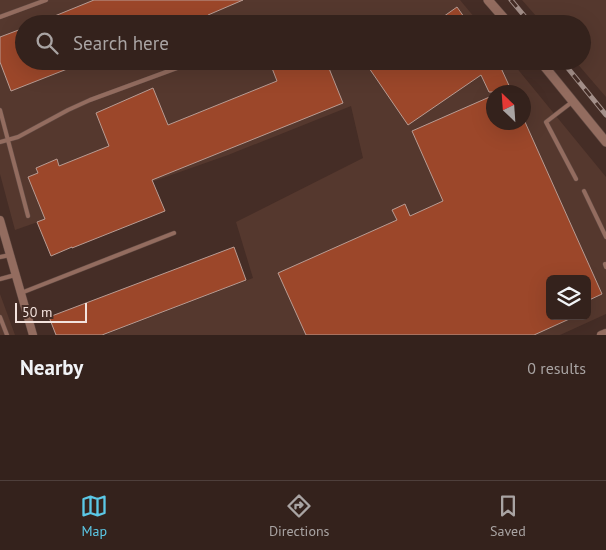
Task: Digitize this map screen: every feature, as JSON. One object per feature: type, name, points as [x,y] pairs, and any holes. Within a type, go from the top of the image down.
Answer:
[{"type":"street","points":[[488,0],[501,15]]},
{"type":"street","points":[[547,70],[606,142]]},
{"type":"street","points":[[0,220],[33,335]]},
{"type":"street","points":[[601,335],[606,333]]},
{"type":"lane","points":[[0,17],[46,0]]},
{"type":"lane","points":[[0,142],[18,137],[90,100],[172,70]]},
{"type":"lane","points":[[573,101],[546,122],[576,179]]},
{"type":"lane","points":[[0,110],[28,216]]},
{"type":"lane","points":[[584,191],[606,237]]},
{"type":"lane","points":[[21,293],[174,233]]},
{"type":"lane","points":[[0,258],[10,255]]},
{"type":"lane","points":[[0,279],[15,275]]},
{"type":"lane","points":[[0,317],[7,335]]},
{"type":"shaded area","points":[[0,0],[460,0],[472,15],[15,15],[15,70],[518,70],[531,85],[486,85],[486,130],[531,130],[531,85],[606,177],[606,314],[560,335],[108,335],[253,278],[236,222],[363,158],[351,106],[228,155],[15,230],[0,174]]},
{"type":"shaded area","points":[[522,0],[606,0],[606,97],[583,70],[591,70],[591,15],[535,15]]},
{"type":"shaded area","points":[[0,294],[15,335],[0,335]]},
{"type":"building","points":[[94,0],[243,0],[208,15],[57,15]]},
{"type":"building","points":[[457,7],[463,15],[446,15]]},
{"type":"building","points":[[15,31],[15,70],[65,70],[11,91],[0,62],[0,37]]},
{"type":"building","points":[[273,70],[330,70],[343,103],[152,180],[165,211],[51,256],[37,222],[45,219],[28,177],[38,173],[36,168],[57,159],[59,166],[109,146],[96,113],[153,88],[168,125],[277,81]]},
{"type":"building","points":[[370,70],[502,70],[509,85],[486,86],[481,75],[408,125]]},
{"type":"building","points":[[486,99],[486,130],[529,130],[602,294],[591,299],[591,275],[546,275],[546,320],[567,320],[534,335],[306,335],[278,273],[397,220],[392,210],[405,204],[410,216],[443,201],[412,131]]},
{"type":"building","points":[[234,247],[246,280],[102,335],[56,335],[49,317]]},
{"type":"railway","points":[[511,0],[524,15]]},
{"type":"railway","points":[[569,70],[606,115]]}]
